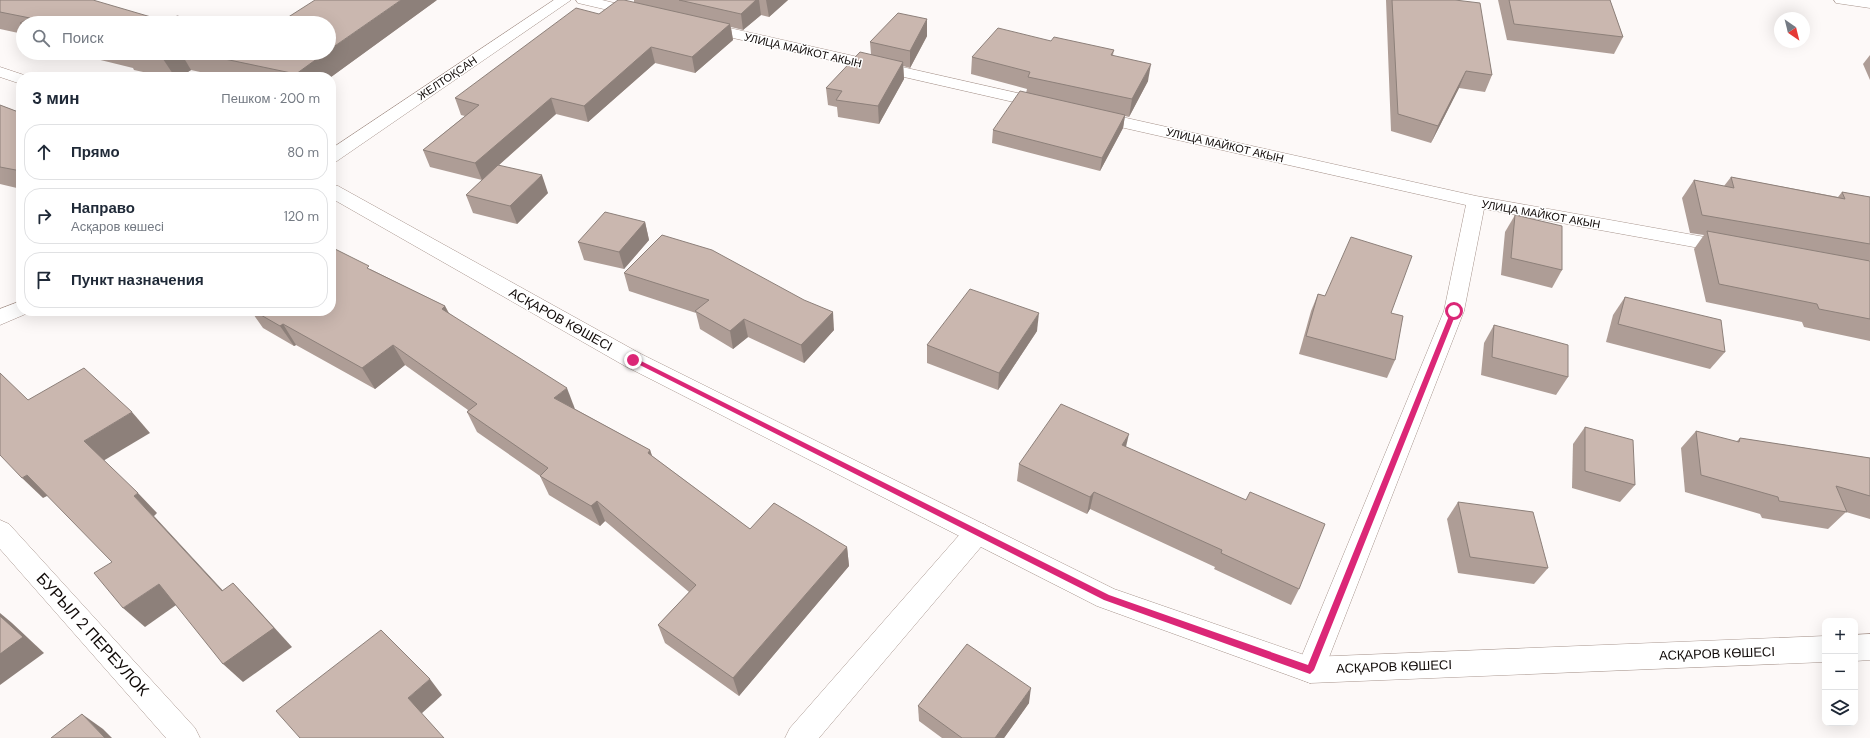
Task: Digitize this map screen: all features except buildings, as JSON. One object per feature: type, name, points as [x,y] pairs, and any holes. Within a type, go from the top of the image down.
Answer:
[{"type":"street","name":"ЖЕЛТОҚСАН","points":[[336,154],[564,0]]},
{"type":"street","points":[[583,0],[653,16]]},
{"type":"street","points":[[1841,0],[1870,4]]},
{"type":"street","name":"УЛИЦА МАЙКОТ АКЫН","points":[[684,23],[1057,107]]},
{"type":"street","points":[[0,72],[16,77]]},
{"type":"street","name":"УЛИЦА МАЙКОТ АКЫН","points":[[1080,112],[1476,202],[1744,250]]},
{"type":"street","name":"АСҚАРОВ КӨШЕСІ","points":[[336,193],[633,360],[1106,598],[1310,670],[1822,649]]},
{"type":"street","points":[[1310,670],[1454,311],[1476,202]]},
{"type":"street","points":[[0,318],[16,310]]},
{"type":"street","name":"БУРЫЛ 2 ПЕРЕУЛОК","points":[[0,531],[185,738]]},
{"type":"street","points":[[800,738],[977,533]]},
{"type":"street","points":[[1858,648],[1870,647]]},
{"type":"route","points":[[633,360],[1106,598],[1310,670],[1454,311]]}]
